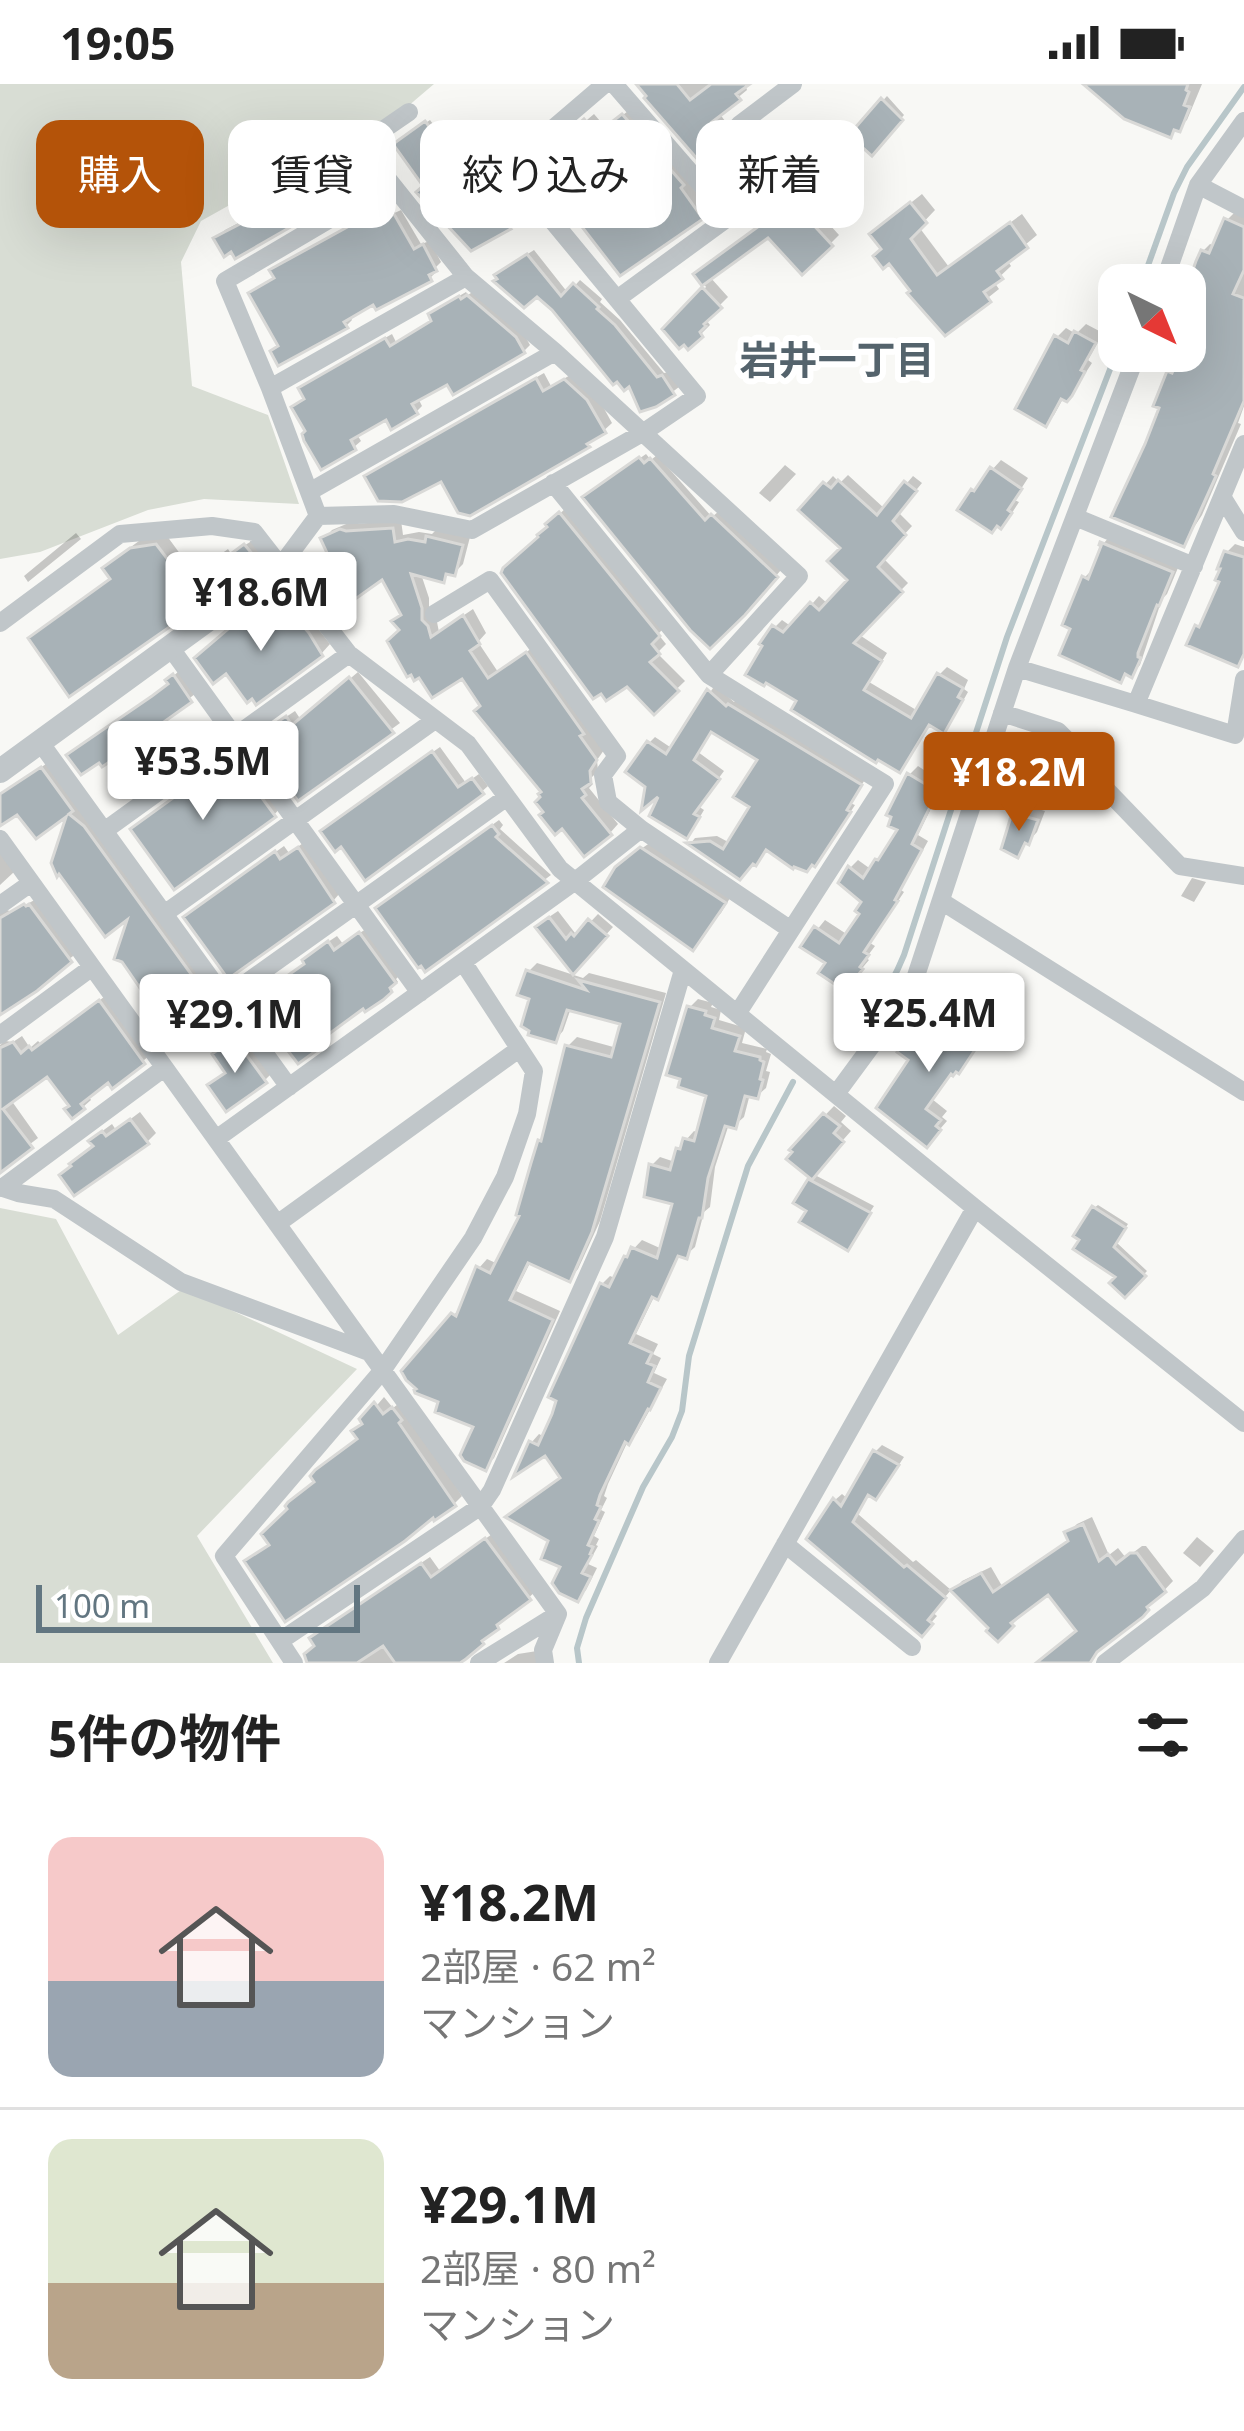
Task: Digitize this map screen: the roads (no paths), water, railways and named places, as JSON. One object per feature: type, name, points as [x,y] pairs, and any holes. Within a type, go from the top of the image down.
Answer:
[{"type":"street","points":[[319,516],[394,514],[472,530],[644,432],[697,396],[508,167],[609,84],[696,180]]},
{"type":"street","points":[[746,120],[793,84]]},
{"type":"street","points":[[396,121],[409,112]]},
{"type":"street","points":[[1170,264],[1198,185],[1244,121]]},
{"type":"street","points":[[1198,185],[1244,209]]},
{"type":"street","points":[[396,189],[466,277],[555,352],[799,576],[709,675]]},
{"type":"street","points":[[314,228],[225,280],[319,516]]},
{"type":"street","points":[[617,299],[714,228]]},
{"type":"street","points":[[270,388],[466,277]]},
{"type":"street","points":[[309,492],[555,352]]},
{"type":"street","points":[[836,1094],[906,999],[1017,668],[1130,372]]},
{"type":"street","points":[[1136,704],[1244,444]]},
{"type":"street","points":[[554,483],[709,675],[885,784],[737,1014]]},
{"type":"street","points":[[1223,497],[1244,532]]},
{"type":"street","points":[[0,771],[280,567],[319,516]]},
{"type":"street","points":[[1075,517],[1194,566]]},
{"type":"street","points":[[0,623],[120,534],[212,526],[254,532],[349,654],[468,744],[574,882],[1244,1423]]},
{"type":"street","points":[[434,614],[490,580],[617,756],[603,775],[608,802],[791,930]]},
{"type":"street","points":[[170,647],[420,993]]},
{"type":"street","points":[[104,831],[349,654]]},
{"type":"street","points":[[1017,668],[1235,735],[1244,679]]},
{"type":"street","points":[[1002,713],[1058,730],[1098,782],[1180,866],[1244,875]]},
{"type":"street","points":[[164,914],[435,720]]},
{"type":"street","points":[[40,742],[289,1087]]},
{"type":"street","points":[[225,998],[506,797]]},
{"type":"street","points":[[216,1139],[641,829]]},
{"type":"street","points":[[0,839],[558,1614]]},
{"type":"street","points":[[0,905],[31,883]]},
{"type":"street","points":[[941,901],[1244,1092]]},
{"type":"street","points":[[294,1663],[224,1556],[382,1371],[473,1238],[505,1178],[527,1114],[534,1071],[463,962]]},
{"type":"street","points":[[0,1035],[91,968]]},
{"type":"street","points":[[280,1641],[482,1506],[493,1490],[605,1237],[683,970]]},
{"type":"street","points":[[277,1224],[519,1049]]},
{"type":"street","points":[[1,1187],[164,1068]]},
{"type":"street","points":[[1,1187],[54,1199],[182,1282],[369,1352]]},
{"type":"street","points":[[718,1663],[975,1208]]},
{"type":"street","points":[[1105,1663],[1203,1588],[1244,1539]]},
{"type":"street","points":[[785,1544],[912,1647]]},
{"type":"street","points":[[479,1663],[558,1614]]},
{"type":"street","points":[[545,1663],[543,1650],[558,1614]]},
{"type":"waterway","points":[[1149,264],[1187,167],[1244,87]]},
{"type":"waterway","points":[[837,1039],[877,1003],[904,955],[1007,637],[1109,372]]},
{"type":"waterway","points":[[579,1663],[577,1648],[586,1618],[682,1411],[689,1356],[748,1166],[793,1082]]},
{"type":"district","name":"岩井一丁目","points":[[837,358]]}]
